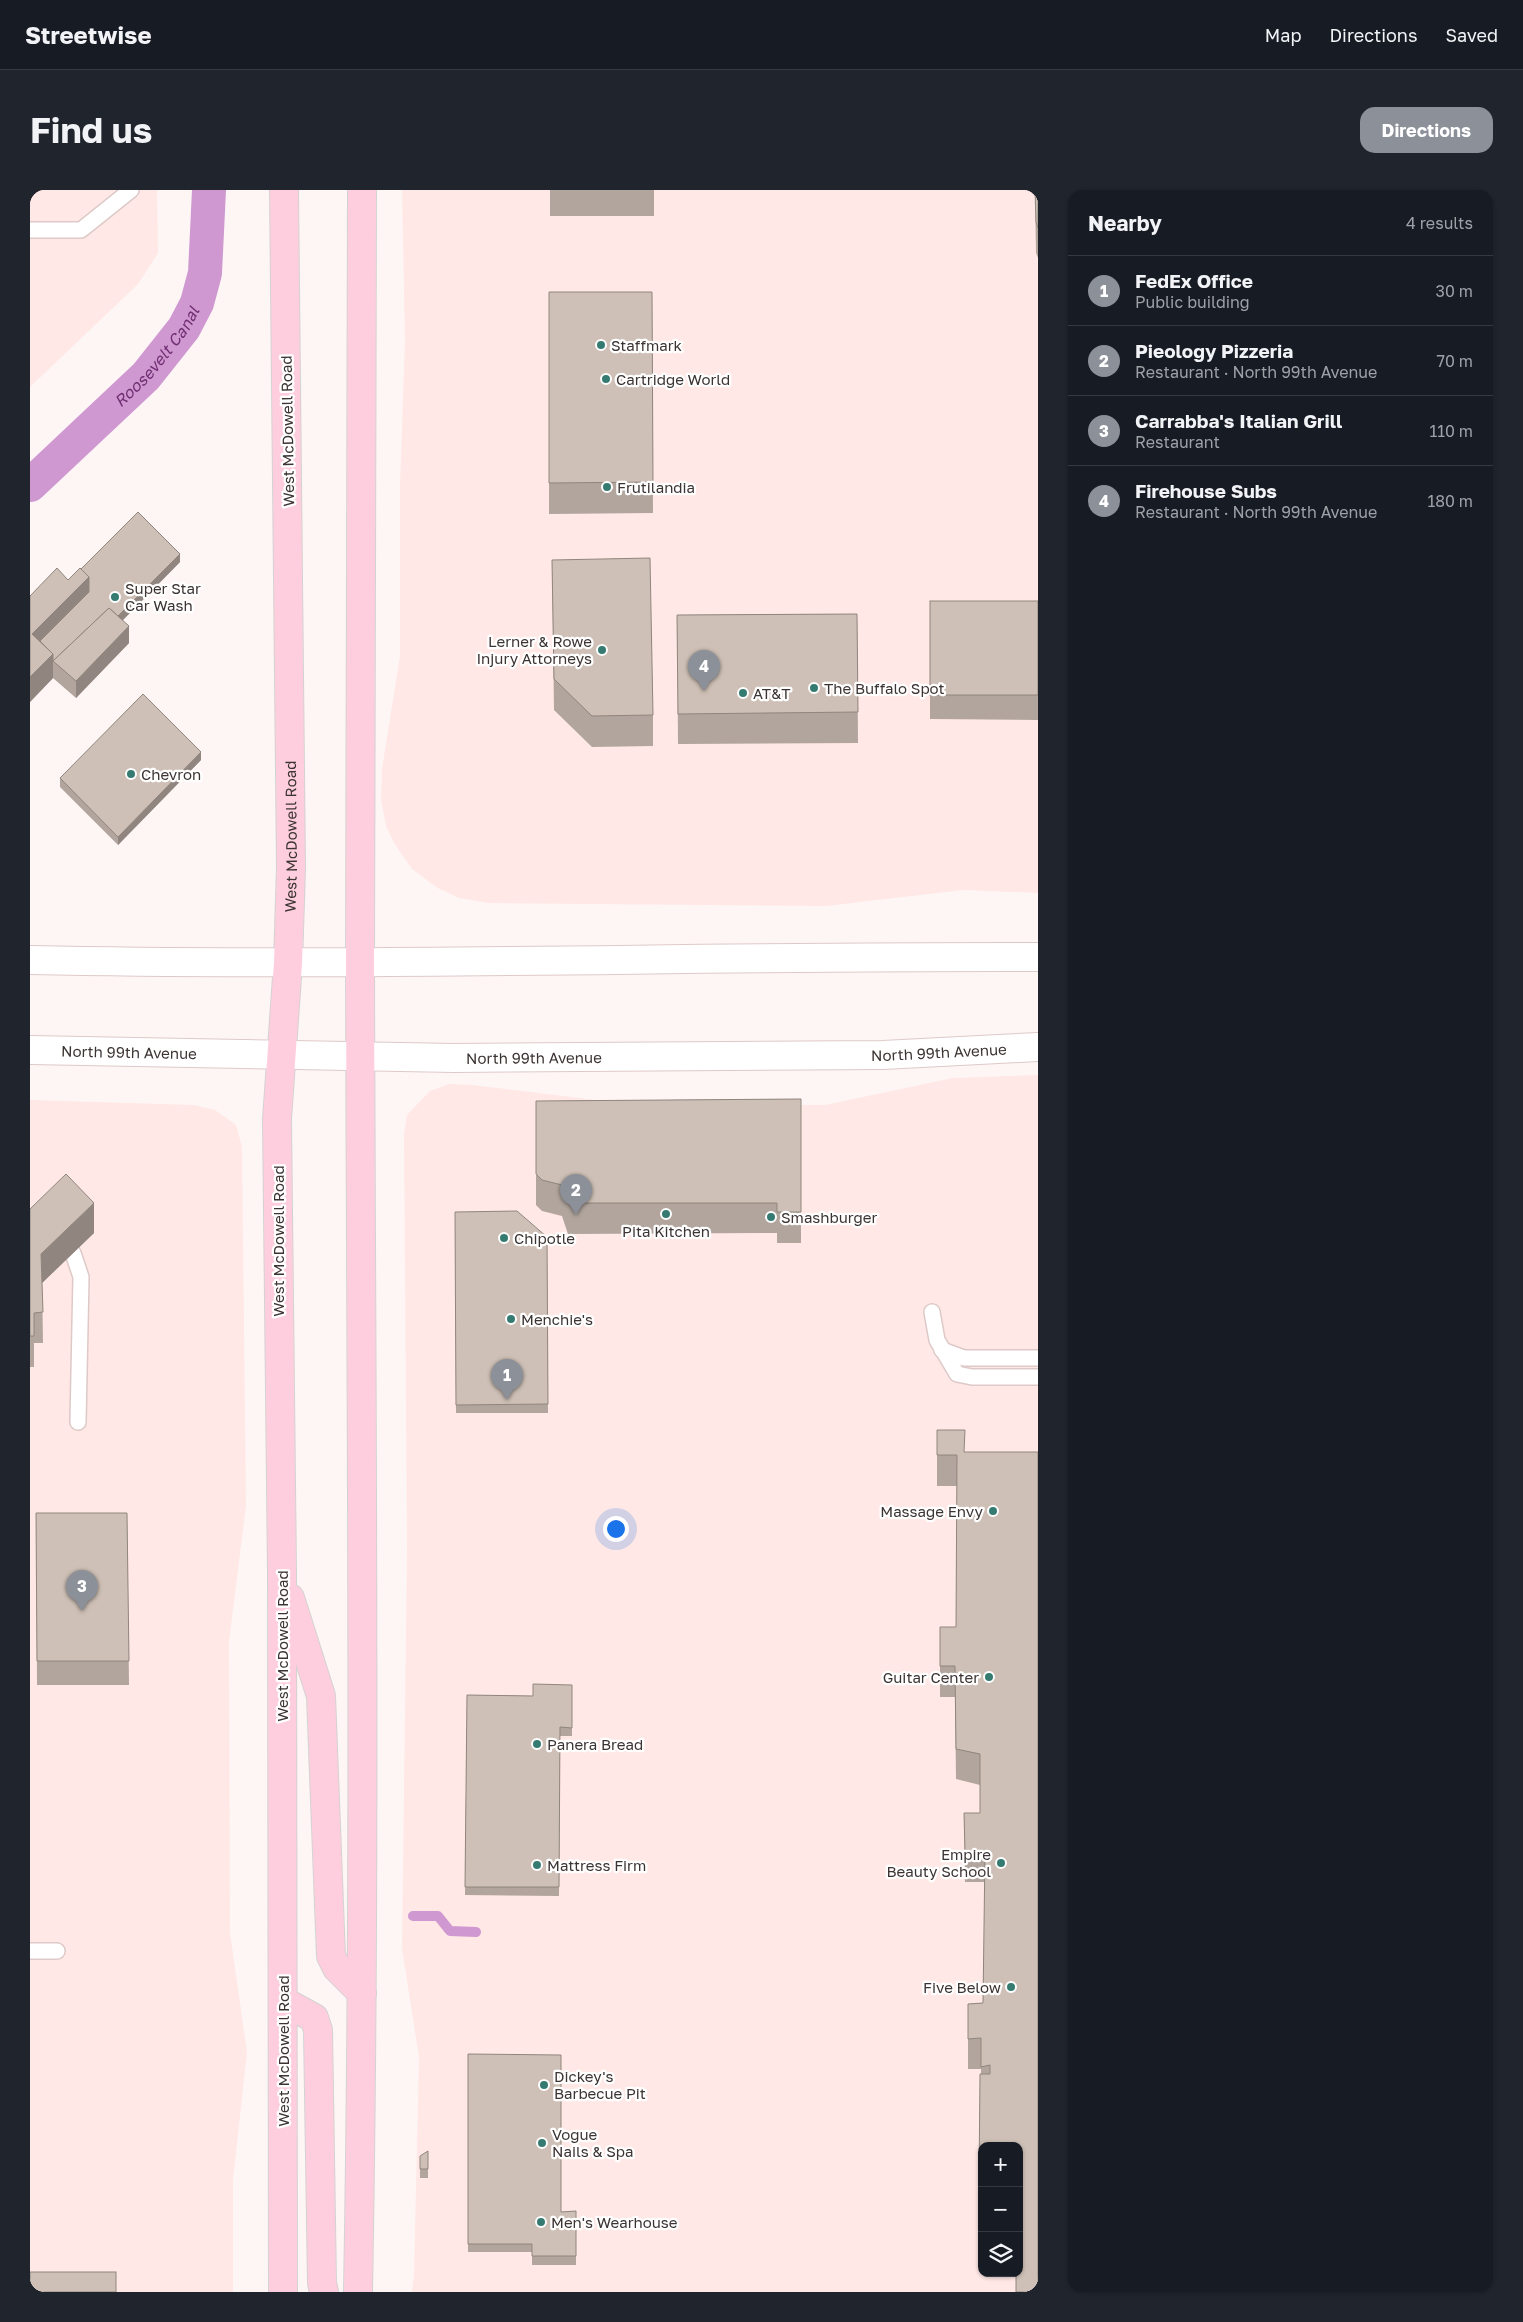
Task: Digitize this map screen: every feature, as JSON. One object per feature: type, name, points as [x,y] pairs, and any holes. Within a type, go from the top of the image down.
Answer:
[{"type":"main road","name":"West McDowell Road","points":[[283,2292],[282,1573],[277,1119],[288,963],[291,868],[284,190]]},
{"type":"main road","points":[[358,2292],[362,1993],[363,1392],[360,963],[362,190]]},
{"type":"main road","points":[[30,960],[360,963],[905,957],[1038,958]]},
{"type":"main road","name":"North 99th Avenue","points":[[30,1050],[454,1058],[883,1055],[1038,1047]]},
{"type":"main road","points":[[282,1573],[321,1696],[331,1956],[337,1968],[362,1993]]},
{"type":"main road","points":[[283,2002],[314,2018],[318,2030],[322,2283],[324,2292]]},
{"type":"lane","points":[[30,230],[81,230],[131,190]]},
{"type":"lane","points":[[73,1254],[81,1277],[78,1422]]},
{"type":"lane","points":[[932,1312],[937,1340],[957,1374],[972,1377],[1038,1377]]},
{"type":"lane","points":[[942,1350],[964,1358],[1038,1358]]},
{"type":"lane","points":[[30,1951],[56,1951]]},
{"type":"shaded area","points":[[30,190],[157,190],[158,253],[138,284],[30,387]]},
{"type":"shaded area","points":[[402,190],[1038,190],[1038,893],[963,890],[826,906],[488,903],[459,898],[436,887],[412,869],[394,843],[386,826],[381,800],[382,769],[400,656],[400,487],[405,339]]},
{"type":"shaded area","points":[[1038,1075],[1038,2292],[412,2292],[419,2057],[402,1949],[407,1551],[404,1134],[407,1115],[430,1091],[449,1084],[472,1085],[637,1105],[825,1105],[953,1078]]},
{"type":"shaded area","points":[[30,1100],[194,1105],[215,1110],[236,1125],[242,1147],[246,1505],[229,1642],[230,1933],[247,2052],[233,2180],[233,2292],[30,2292]]},
{"type":"building","points":[[1035,190],[1038,190],[1038,228],[1036,222]]},
{"type":"building","points":[[549,292],[652,292],[653,482],[549,483]]},
{"type":"building","name":"Super Star Car Wash","points":[[138,512],[180,554],[118,616],[109,608],[53,661],[53,654],[40,641],[89,592],[89,577],[81,569]]},
{"type":"building","name":"Lerner & Rowe Injury Attorneys","points":[[650,558],[653,715],[592,716],[554,679],[552,560]]},
{"type":"building","points":[[57,568],[68,580],[80,568],[89,577],[32,634],[53,654],[30,677],[30,596]]},
{"type":"building","points":[[930,601],[1038,601],[1038,695],[930,695]]},
{"type":"building","points":[[109,608],[129,626],[76,681],[53,661]]},
{"type":"building","points":[[857,614],[858,712],[678,714],[677,615]]},
{"type":"building","name":"Chevron","points":[[143,694],[201,752],[118,837],[60,778]]},
{"type":"building","points":[[801,1099],[801,1212],[777,1212],[777,1203],[568,1203],[562,1185],[542,1180],[536,1174],[536,1101]]},
{"type":"building","points":[[66,1174],[94,1203],[41,1254],[43,1312],[34,1313],[34,1336],[30,1336],[30,1209]]},
{"type":"building","points":[[517,1211],[547,1237],[548,1404],[456,1405],[455,1212]]},
{"type":"building","points":[[937,1430],[965,1430],[964,1452],[1038,1452],[1038,2292],[1016,2292],[1016,2277],[1023,2277],[1023,2142],[979,2142],[980,2074],[990,2074],[990,2065],[981,2067],[981,2038],[968,2039],[968,2004],[983,2003],[985,1851],[965,1851],[964,1813],[980,1813],[980,1754],[956,1749],[955,1666],[940,1666],[940,1627],[956,1627],[957,1455],[937,1455]]},
{"type":"building","points":[[36,1513],[127,1513],[129,1661],[37,1661]]},
{"type":"building","points":[[533,1684],[572,1685],[572,1728],[560,1727],[559,1887],[465,1887],[467,1695],[533,1696]]},
{"type":"building","points":[[468,2054],[561,2055],[561,2212],[576,2211],[576,2256],[532,2256],[532,2244],[468,2244]]},
{"type":"building","points":[[428,2151],[428,2169],[420,2169],[420,2156]]},
{"type":"building","points":[[30,2272],[116,2272],[116,2292],[30,2292]]},
{"type":"waterway","name":"Roosevelt Canal","points":[[30,485],[146,376],[184,328],[197,303],[205,273],[209,190]]},
{"type":"waterway","points":[[413,1916],[438,1916],[450,1931],[476,1932]]},
{"type":"place","name":"Staffmark","points":[[601,345]]},
{"type":"place","name":"Cartridge World","points":[[606,379]]},
{"type":"place","name":"Frutilandia","points":[[607,487]]},
{"type":"place","name":"Super Star Car Wash","points":[[115,597]]},
{"type":"place","name":"Lerner & Rowe Injury Attorneys","points":[[602,650]]},
{"type":"place","name":"The Buffalo Spot","points":[[814,688]]},
{"type":"place","name":"Firehouse Subs","points":[[704,691]]},
{"type":"place","name":"AT&T","points":[[743,693]]},
{"type":"place","name":"Chevron","points":[[131,774]]},
{"type":"place","name":"Pita Kitchen","points":[[666,1214]]},
{"type":"place","name":"Pieology Pizzeria","points":[[576,1215]]},
{"type":"place","name":"Smashburger","points":[[771,1217]]},
{"type":"place","name":"Chipotle","points":[[504,1238]]},
{"type":"place","name":"Menchie's","points":[[511,1319]]},
{"type":"place","name":"FedEx Office","points":[[507,1400]]},
{"type":"place","name":"Massage Envy","points":[[993,1511]]},
{"type":"place","name":"Carrabba's Italian Grill","points":[[82,1611]]},
{"type":"place","name":"Guitar Center","points":[[989,1677]]},
{"type":"place","name":"Panera Bread","points":[[537,1744]]},
{"type":"place","name":"Empire Beauty School","points":[[1001,1863]]},
{"type":"place","name":"Mattress Firm","points":[[537,1865]]},
{"type":"place","name":"Five Below","points":[[1011,1987]]},
{"type":"place","name":"Dickey's Barbecue Pit","points":[[544,2085]]},
{"type":"place","name":"Vogue Nails & Spa","points":[[542,2143]]},
{"type":"place","name":"Men's Wearhouse","points":[[541,2222]]}]
